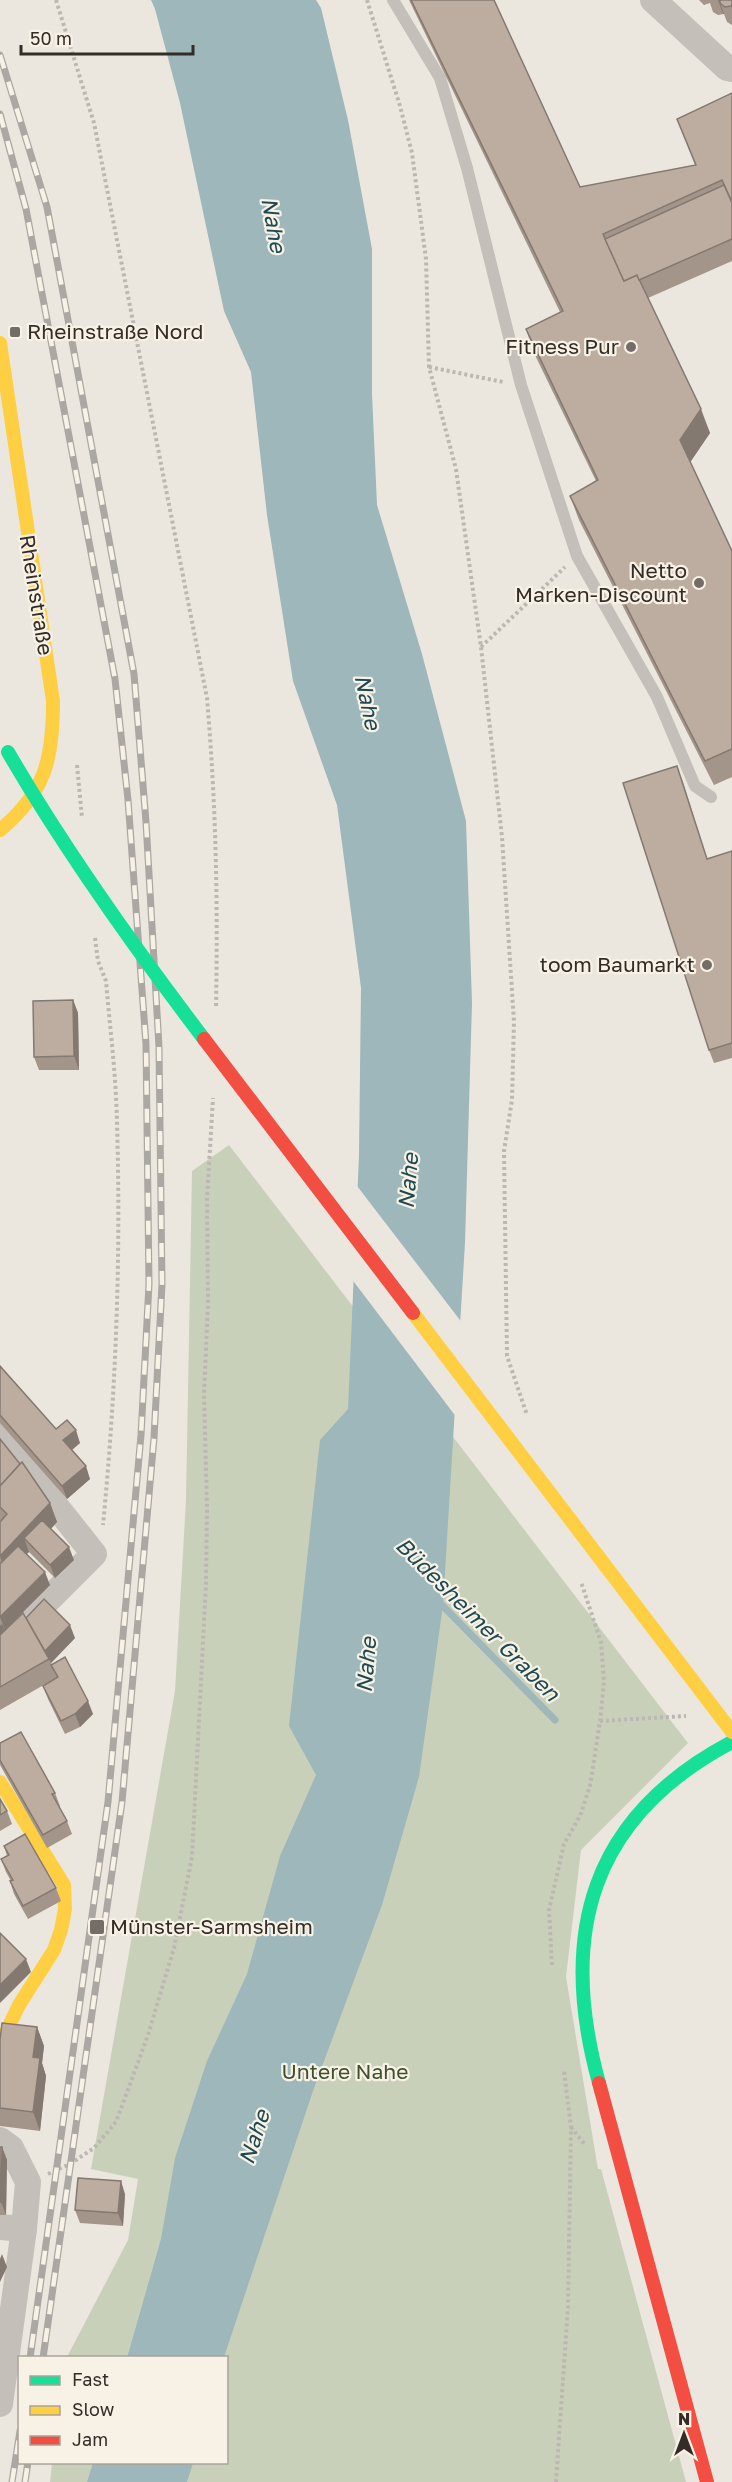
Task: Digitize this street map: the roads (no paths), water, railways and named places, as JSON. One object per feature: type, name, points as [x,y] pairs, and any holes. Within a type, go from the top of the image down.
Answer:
[{"type":"main road","name":"Rheinstraße","points":[[0,343],[53,701],[54,739],[49,763],[36,793],[10,823],[0,830]]},
{"type":"main road","points":[[8,752],[43,812],[171,996],[732,1732]]},
{"type":"main road","points":[[707,2482],[594,2066],[585,2008],[582,1963],[592,1896],[612,1850],[626,1827],[643,1806],[669,1781],[706,1755],[732,1742]]},
{"type":"main road","points":[[0,1782],[64,1885],[67,1902],[65,1919],[53,1955],[6,2024],[0,2045]]},
{"type":"street","points":[[653,0],[727,68],[732,69]]},
{"type":"street","points":[[0,1436],[94,1554],[0,1648]]},
{"type":"street","points":[[0,2140],[11,2148],[28,2182],[12,2228],[0,2404]]},
{"type":"lane","points":[[393,0],[440,78],[467,168],[521,386],[577,556],[657,697],[695,786],[711,797]]},
{"type":"water","name":"Nahe","points":[[151,0],[316,0],[321,8],[348,120],[372,249],[372,394],[377,505],[422,654],[466,821],[472,1003],[465,1243],[443,1605],[419,1777],[382,1905],[314,2088],[224,2356],[128,2356],[161,2239],[175,2158],[207,2061],[247,1974],[280,1856],[316,1775],[289,1726],[320,1440],[348,1409],[359,1155],[361,988],[337,805],[293,681],[267,515],[251,372],[224,311],[180,103]]},
{"type":"water","points":[[92,2464],[193,2464],[187,2482],[87,2482]]},
{"type":"waterway","name":"Büdesheimer Graben","points":[[437,1600],[555,1720]]},
{"type":"railway","points":[[0,55],[47,207],[134,674],[146,822],[159,1047],[162,1284],[154,1438],[122,1802],[43,2356]]},
{"type":"railway","points":[[0,114],[26,209],[115,679],[128,800],[146,1044],[149,1284],[141,1435],[108,1802],[30,2356]]},
{"type":"railway","points":[[12,2482],[18,2444]]},
{"type":"railway","points":[[25,2482],[28,2464]]},
{"type":"place","name":"Rheinstraße Nord","points":[[15,332]]},
{"type":"place","name":"Fitness Pur","points":[[631,347]]},
{"type":"place","name":"Netto Marken-Discount","points":[[699,583]]},
{"type":"place","name":"toom Baumarkt","points":[[707,965]]},
{"type":"place","name":"Münster-Sarmsheim","points":[[97,1927]]},
{"type":"park label","name":"Untere Nahe","points":[[345,2072]]}]
